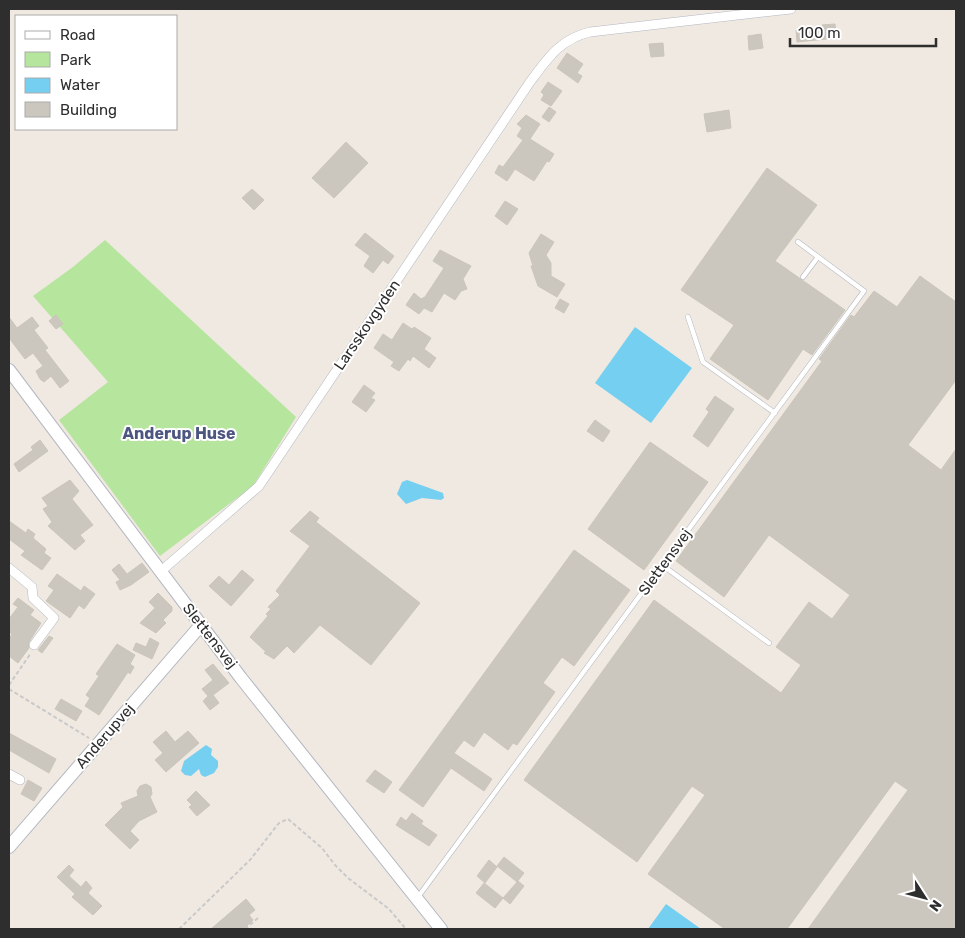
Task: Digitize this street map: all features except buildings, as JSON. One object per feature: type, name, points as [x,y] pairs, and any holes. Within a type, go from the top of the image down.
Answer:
[{"type":"street","name":"Larsskovgyden","points":[[160,572],[259,486],[509,113],[549,57],[573,36],[590,32],[791,9]]},
{"type":"street","name":"Slettensvej","points":[[9,370],[160,572],[441,929]]},
{"type":"street","points":[[9,568],[32,586],[33,598],[54,618],[34,644]]},
{"type":"street","name":"Anderupvej","points":[[9,847],[201,625]]},
{"type":"street","points":[[9,774],[20,780]]},
{"type":"lane","name":"Slettensvej","points":[[417,898],[864,291],[798,242]]},
{"type":"lane","points":[[803,276],[818,256]]},
{"type":"lane","points":[[688,317],[703,362],[774,413]]},
{"type":"lane","points":[[662,566],[769,643]]},
{"type":"path","points":[[9,684],[35,647],[34,644]]},
{"type":"path","points":[[9,690],[98,743]]},
{"type":"path","points":[[179,929],[250,860],[279,823],[288,819],[322,848],[348,878],[389,909],[406,929]]},
{"type":"path","points":[[245,929],[258,918]]},
{"type":"green space","points":[[105,240],[296,417],[253,486],[160,556],[59,420],[108,382],[33,296],[73,267]]},
{"type":"water","points":[[635,327],[692,368],[651,423],[595,383]]},
{"type":"water","points":[[407,480],[443,493],[444,498],[441,500],[422,498],[406,504],[397,494],[402,482]]},
{"type":"water","points":[[206,745],[212,749],[211,755],[218,761],[218,767],[214,773],[205,777],[201,775],[199,769],[191,776],[185,775],[181,771],[184,761]]},
{"type":"water","points":[[666,904],[701,929],[648,929]]},
{"type":"district","name":"Anderup Huse","points":[[179,433]]}]
